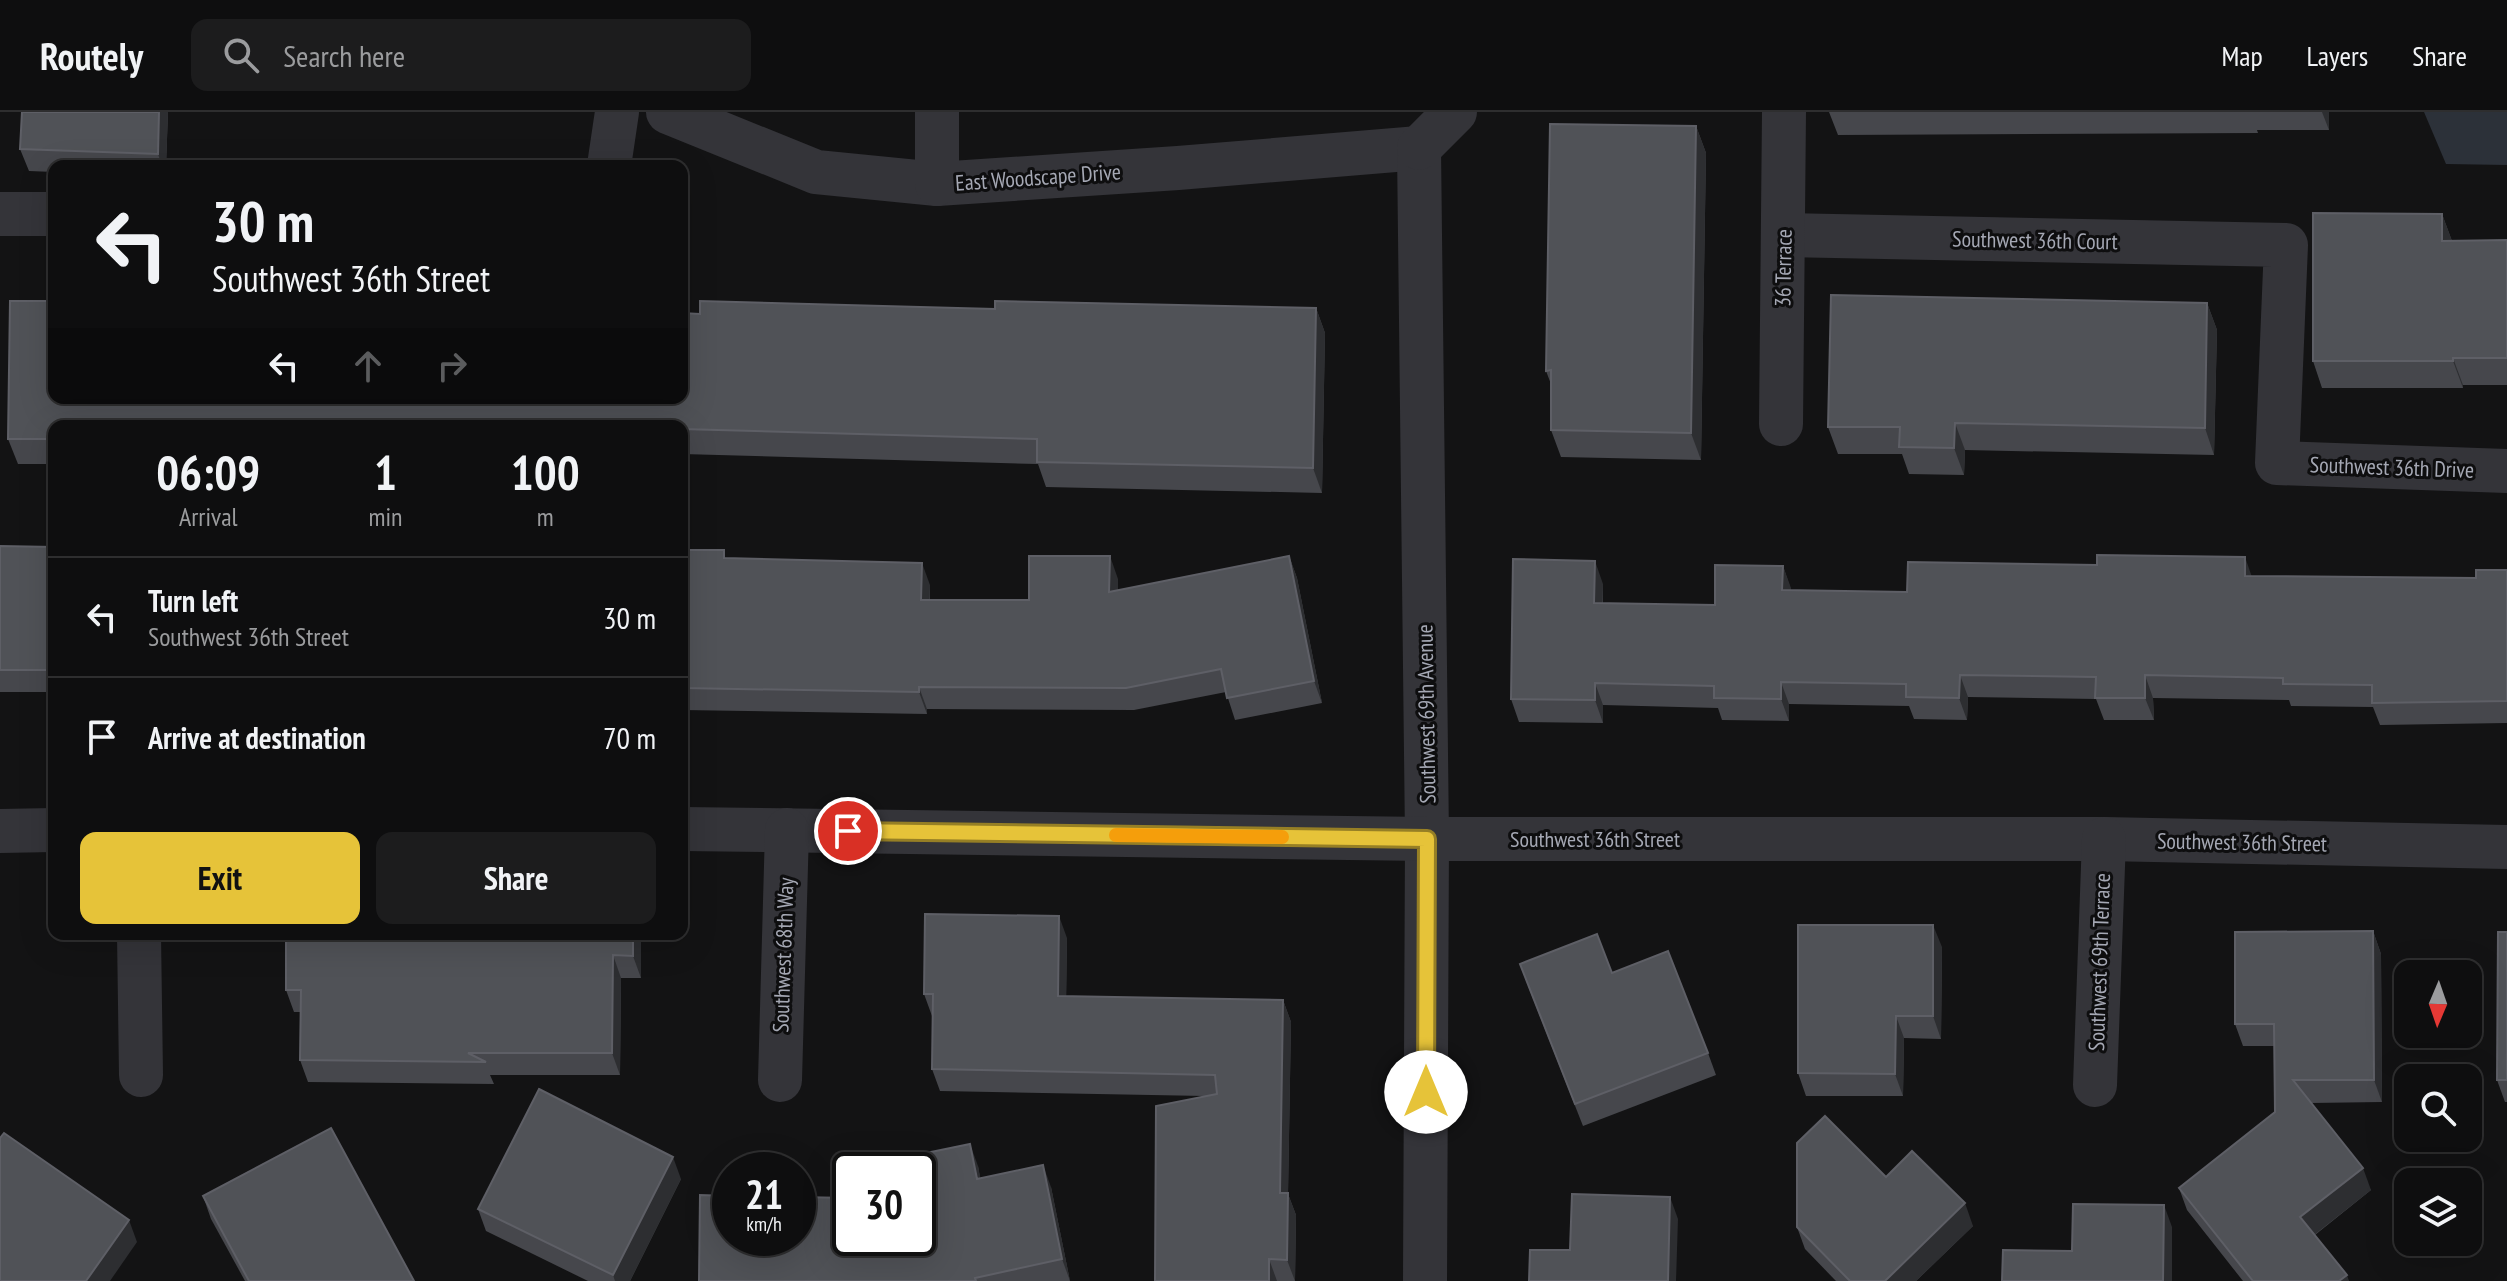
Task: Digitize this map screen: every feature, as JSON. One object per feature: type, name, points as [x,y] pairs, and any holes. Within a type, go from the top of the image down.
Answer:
[{"type":"street","points":[[610,160],[617,112]]},
{"type":"street","name":"East Woodscape Drive","points":[[668,112],[816,172],[937,184],[1419,148]]},
{"type":"street","points":[[937,112],[937,184]]},
{"type":"street","points":[[1419,148],[1455,112]]},
{"type":"street","name":"36 Terrace","points":[[1781,424],[1784,112]]},
{"type":"street","name":"Southwest 69th Avenue","points":[[1419,148],[1427,839],[1425,1281]]},
{"type":"street","points":[[0,214],[48,214]]},
{"type":"street","name":"Southwest 36th Court","points":[[1784,235],[2286,245],[2277,463]]},
{"type":"street","name":"Southwest 36th Drive","points":[[2277,463],[2507,471]]},
{"type":"street","name":"Southwest 36th Street","points":[[688,829],[1427,839],[2104,839],[2507,847]]},
{"type":"street","points":[[0,831],[48,830]]},
{"type":"street","name":"Southwest 68th Way","points":[[780,1080],[787,830]]},
{"type":"street","name":"Southwest 69th Terrace","points":[[2095,1085],[2104,839]]},
{"type":"street","points":[[139,940],[141,1075]]},
{"type":"shaded area","points":[[2424,112],[2507,112],[2507,165],[2446,164]]},
{"type":"building","points":[[22,112],[159,112],[158,154],[20,149]]},
{"type":"building","points":[[1550,124],[1696,126],[1691,433],[1551,430],[1551,370],[1546,371]]},
{"type":"building","points":[[2313,213],[2442,214],[2442,241],[2507,240],[2507,358],[2313,361]]},
{"type":"building","points":[[1831,295],[2207,303],[2205,428],[1955,423],[1954,448],[1899,447],[1900,427],[1828,427]]},
{"type":"building","points":[[10,301],[48,301],[48,404],[688,404],[688,313],[700,314],[700,301],[995,309],[995,301],[1316,308],[1313,468],[1037,462],[1037,439],[688,429],[688,420],[48,420],[48,439],[8,439]]},
{"type":"building","points":[[0,546],[48,547],[48,670],[0,670]]},
{"type":"building","points":[[688,550],[724,550],[724,558],[922,563],[921,600],[1029,600],[1029,556],[1110,556],[1109,592],[1289,556],[1314,681],[1227,698],[1221,669],[1126,688],[919,687],[919,692],[688,688]]},
{"type":"building","points":[[2097,555],[2245,557],[2245,576],[2476,578],[2476,570],[2507,570],[2507,701],[2372,703],[2372,685],[2283,684],[2283,678],[2145,675],[2145,698],[2095,698],[2096,677],[1960,675],[1959,698],[1906,697],[1906,684],[1781,682],[1781,699],[1714,698],[1714,686],[1595,683],[1595,700],[1511,699],[1513,559],[1595,561],[1594,603],[1715,605],[1715,565],[1783,566],[1782,590],[1907,592],[1908,562],[2097,565]]},
{"type":"building","points":[[925,914],[1059,916],[1058,996],[1283,1000],[1280,1193],[1288,1193],[1287,1260],[1269,1259],[1269,1281],[1155,1281],[1156,1106],[1217,1094],[1215,1075],[932,1069],[933,994],[924,994]]},
{"type":"building","points":[[1798,925],[1933,925],[1933,1016],[1896,1016],[1895,1074],[1798,1073]]},
{"type":"building","points":[[2373,931],[2374,1080],[2293,1080],[2363,1168],[2300,1217],[2347,1275],[2339,1281],[2253,1281],[2179,1188],[2275,1112],[2274,1024],[2235,1024],[2235,932]]},
{"type":"building","points":[[2498,932],[2507,932],[2507,1080],[2497,1080]]},
{"type":"building","points":[[1597,934],[1612,973],[1668,951],[1708,1053],[1575,1104],[1520,964]]},
{"type":"building","points":[[286,940],[633,940],[633,956],[613,955],[612,1053],[468,1053],[486,1062],[300,1060],[301,990],[286,990]]},
{"type":"building","points":[[539,1089],[673,1157],[613,1275],[478,1209]]},
{"type":"building","points":[[1825,1116],[1886,1177],[1912,1151],[1965,1203],[1885,1281],[1850,1281],[1797,1227],[1797,1143]]},
{"type":"building","points":[[331,1128],[414,1281],[249,1281],[203,1196]]},
{"type":"building","points":[[4,1133],[129,1220],[86,1281],[0,1281],[0,1138]]},
{"type":"building","points":[[970,1144],[977,1179],[1043,1165],[1062,1259],[975,1278],[976,1281],[699,1281],[700,1195],[712,1195],[712,1256],[816,1256],[816,1197],[832,1198],[832,1256],[936,1256],[936,1152],[931,1152]]},
{"type":"building","points":[[1572,1194],[1670,1197],[1668,1281],[1529,1281],[1530,1250],[1570,1250]]},
{"type":"building","points":[[2073,1204],[2164,1205],[2163,1281],[2002,1281],[2003,1250],[2072,1251]]},
{"type":"slow traffic","points":[[1116,835],[1282,837]]},
{"type":"route","points":[[848,831],[1427,839],[1426,1092]]}]
